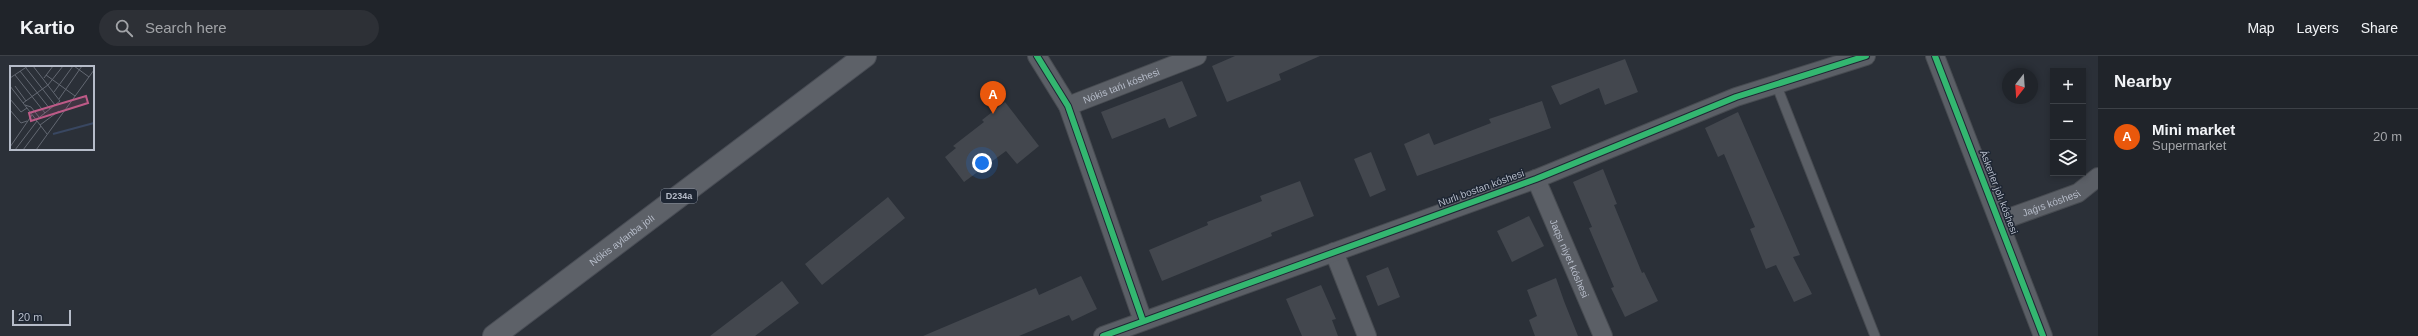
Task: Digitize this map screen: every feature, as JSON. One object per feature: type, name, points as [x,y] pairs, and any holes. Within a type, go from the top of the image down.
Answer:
[{"type":"main road","name":"Nókis aylanba jolı","points":[[494,336],[865,56]]},
{"type":"street","points":[[1037,56],[1068,106],[1143,321]]},
{"type":"street","name":"Nókis tańı kóshesi","points":[[1068,106],[1197,56]]},
{"type":"street","name":"Nurlı bostan kóshesi","points":[[1113,334],[1143,321],[1536,179],[1736,97],[1866,56]]},
{"type":"street","name":"Áskerler jolı kóshesi","points":[[1935,56],[2000,221],[2043,336]]},
{"type":"street","name":"Jaǵıs kóshesi","points":[[2000,221],[2078,193],[2098,177]]},
{"type":"street","name":"Jaqsı niyet kóshesi","points":[[1536,179],[1603,336]]},
{"type":"street","points":[[1334,252],[1367,336]]},
{"type":"lane","points":[[1776,84],[1875,336]]},
{"type":"lane","points":[[2078,193],[2098,186]]},
{"type":"building","points":[[1235,56],[1320,56],[1279,74],[1281,80],[1227,102],[1212,66]]},
{"type":"building","points":[[1625,59],[1638,92],[1605,105],[1599,88],[1560,105],[1551,86]]},
{"type":"building","points":[[1182,81],[1197,116],[1169,128],[1165,118],[1112,139],[1101,112]]},
{"type":"building","points":[[1542,101],[1551,128],[1417,176],[1404,144],[1429,133],[1434,145],[1491,123],[1489,119]]},
{"type":"building","points":[[1005,102],[1039,146],[1017,164],[1006,151],[964,182],[945,157],[956,148],[953,146],[984,122],[982,120]]},
{"type":"building","points":[[1738,112],[1800,255],[1793,257],[1812,294],[1794,302],[1776,265],[1766,269],[1750,229],[1755,227],[1724,154],[1718,157],[1705,128]]},
{"type":"building","points":[[1371,152],[1386,190],[1370,197],[1354,159]]},
{"type":"building","points":[[1603,169],[1617,204],[1614,205],[1642,273],[1644,272],[1658,301],[1625,317],[1611,288],[1614,287],[1589,228],[1592,227],[1573,182]]},
{"type":"building","points":[[1300,181],[1314,216],[1271,233],[1272,236],[1162,281],[1149,250],[1208,225],[1207,222],[1262,201],[1260,196]]},
{"type":"building","points":[[888,197],[905,218],[822,285],[805,264]]},
{"type":"building","points":[[1529,216],[1544,246],[1512,262],[1497,231]]},
{"type":"building","points":[[1388,267],[1400,297],[1378,306],[1366,276]]},
{"type":"building","points":[[1081,276],[1097,309],[1072,321],[1069,315],[1019,336],[923,336],[1036,288],[1039,295]]},
{"type":"building","points":[[1556,278],[1578,336],[1535,336],[1529,320],[1537,316],[1527,290]]},
{"type":"building","points":[[782,281],[799,303],[755,336],[710,336]]},
{"type":"building","points":[[1321,285],[1336,319],[1332,320],[1338,336],[1302,336],[1286,299]]},
{"type":"cycle path","points":[[1037,56],[1068,106],[1143,321]]},
{"type":"cycle path","points":[[1103,336],[1536,179],[1736,97],[1866,56]]},
{"type":"cycle path","points":[[1935,56],[2043,336]]},
{"type":"place","name":"Mini market","points":[[993,114]]}]
